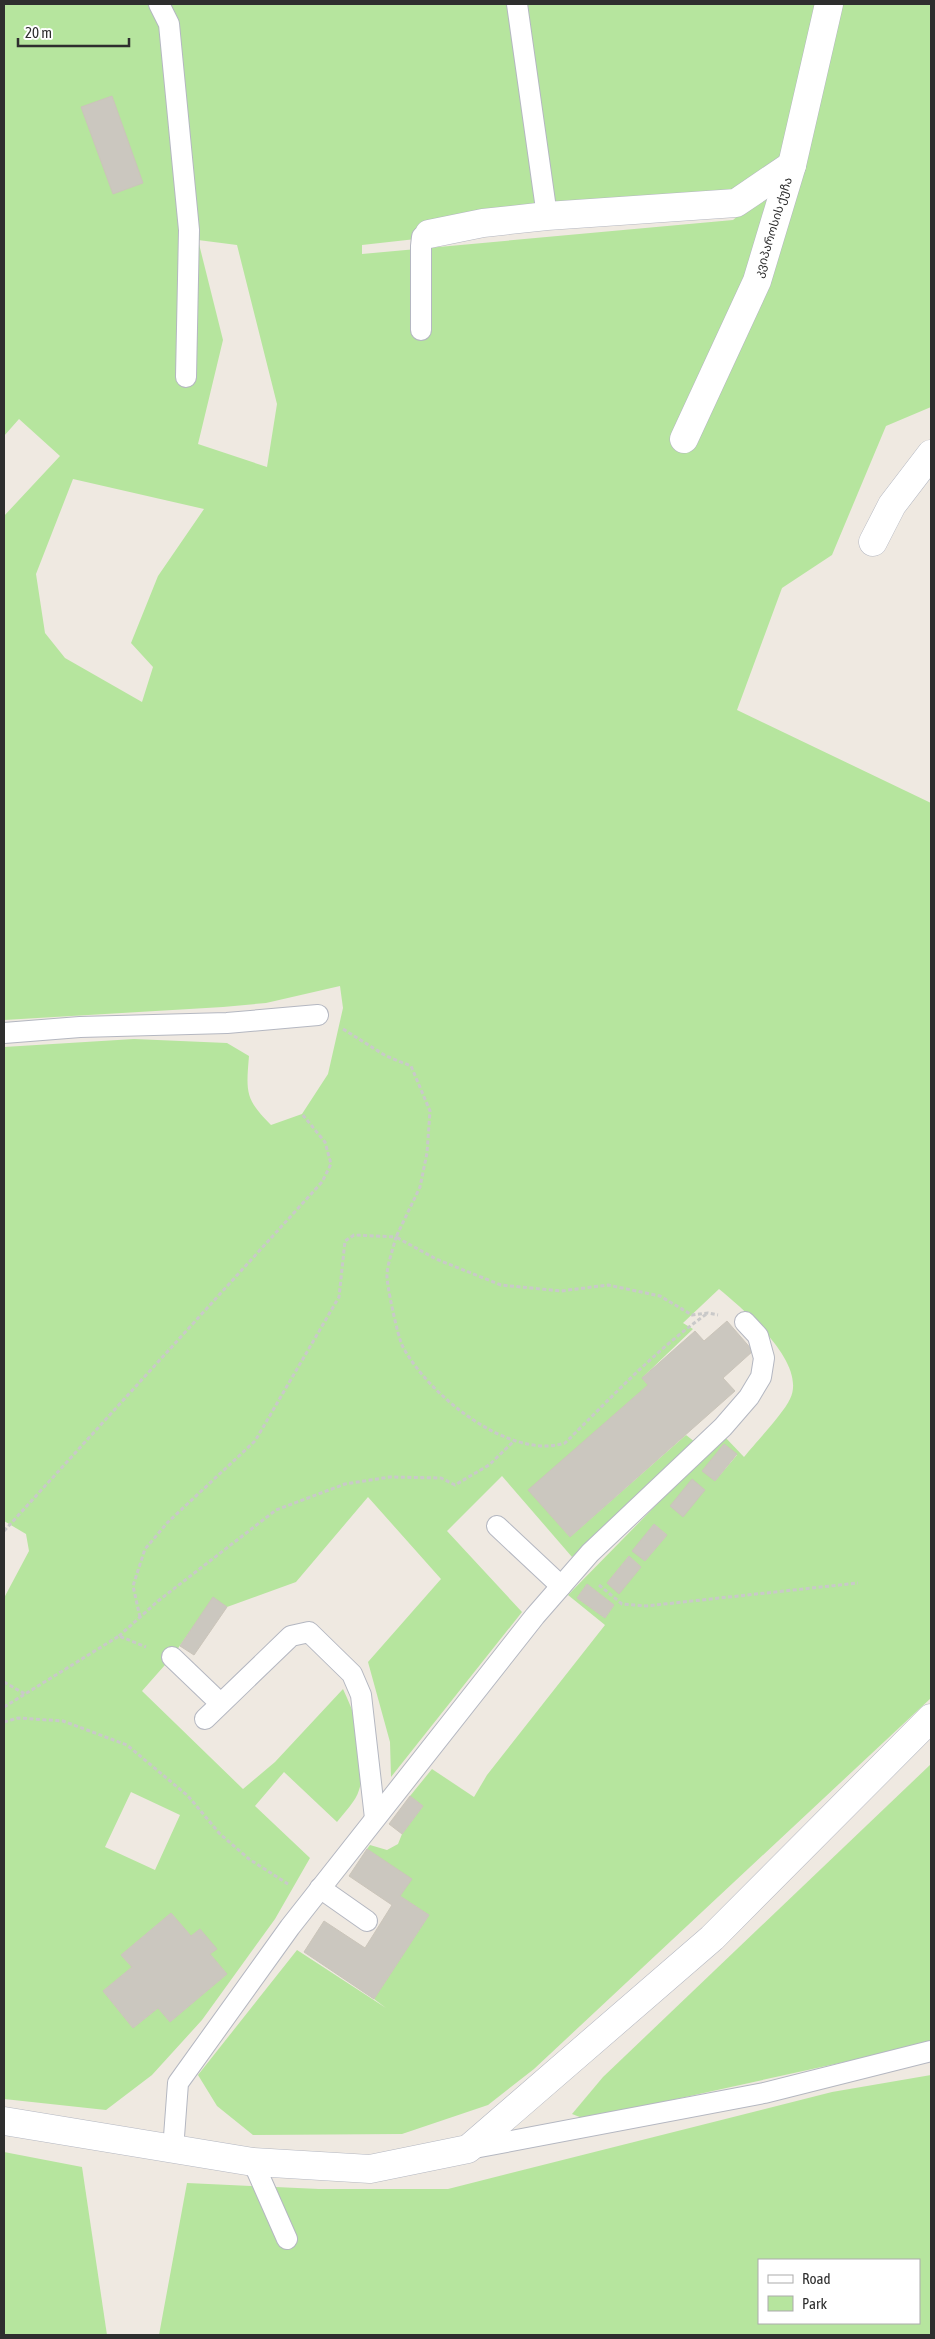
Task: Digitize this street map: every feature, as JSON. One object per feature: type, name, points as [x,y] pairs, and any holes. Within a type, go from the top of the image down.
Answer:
[{"type":"street","name":"კვიპაროსის ქუჩა","points":[[684,439],[757,281],[792,165],[829,4]]},
{"type":"street","points":[[429,234],[483,223],[547,216],[736,203],[792,165]]},
{"type":"street","points":[[873,542],[892,505],[931,454]]},
{"type":"street","points":[[4,2121],[253,2162],[370,2169],[468,2149],[712,1938],[931,1718]]},
{"type":"lane","points":[[159,4],[169,24],[190,230],[186,377]]},
{"type":"lane","points":[[517,4],[547,216]]},
{"type":"lane","points":[[421,330],[421,246],[422,237],[429,234]]},
{"type":"lane","points":[[4,1033],[80,1027],[228,1023],[318,1015]]},
{"type":"lane","points":[[173,2150],[178,2083],[316,1893],[578,1566],[723,1427],[749,1397],[762,1376],[764,1358],[758,1336],[745,1322]]},
{"type":"lane","points":[[497,1526],[561,1586]]},
{"type":"lane","points":[[205,1719],[291,1636],[309,1632],[352,1674],[361,1695],[375,1818]]},
{"type":"lane","points":[[172,1657],[220,1703]]},
{"type":"lane","points":[[316,1893],[367,1921]]},
{"type":"lane","points":[[468,2149],[764,2093],[931,2051]]},
{"type":"lane","points":[[253,2162],[287,2239]]},
{"type":"path","points":[[318,1015],[386,1056],[411,1066],[430,1111],[427,1153],[420,1187],[396,1237],[387,1276],[401,1344],[427,1382],[482,1425],[514,1441],[551,1448],[565,1443],[646,1362],[682,1331],[708,1313]]},
{"type":"path","points":[[4,1531],[322,1182],[331,1164],[325,1142],[302,1114]]},
{"type":"path","points":[[140,1617],[133,1586],[145,1549],[168,1522],[255,1441],[339,1298],[345,1241],[354,1235],[396,1237],[436,1259],[501,1285],[560,1291],[608,1285],[660,1296],[692,1315],[708,1313],[745,1322]]},
{"type":"path","points":[[4,1707],[119,1636],[140,1617],[276,1510],[345,1484],[390,1477],[441,1478],[455,1485],[489,1465],[514,1441]]},
{"type":"path","points":[[578,1566],[622,1604],[646,1606],[858,1584]]},
{"type":"path","points":[[119,1636],[172,1657]]},
{"type":"path","points":[[4,1682],[25,1694]]},
{"type":"path","points":[[4,1722],[18,1718],[63,1721],[127,1745],[188,1796],[220,1834],[249,1859],[316,1893]]},
{"type":"green space","points":[[4,4],[931,4],[931,407],[886,426],[832,555],[782,588],[737,710],[931,803],[931,1698],[534,2069],[488,2105],[402,2134],[253,2135],[217,2106],[198,2075],[297,1950],[386,2008],[374,1999],[429,1915],[400,1896],[411,1879],[367,1849],[370,1845],[387,1850],[398,1844],[402,1834],[423,1806],[410,1796],[432,1769],[474,1797],[487,1775],[605,1625],[568,1595],[724,1436],[744,1457],[787,1405],[793,1385],[790,1369],[782,1354],[757,1323],[719,1289],[683,1323],[693,1329],[642,1378],[648,1385],[529,1490],[570,1537],[686,1435],[695,1442],[572,1557],[502,1476],[447,1531],[522,1612],[391,1777],[390,1742],[368,1662],[441,1579],[368,1497],[296,1582],[227,1607],[213,1598],[172,1657],[142,1691],[243,1789],[275,1762],[343,1689],[357,1725],[363,1751],[364,1765],[357,1794],[353,1803],[337,1822],[284,1772],[255,1806],[310,1858],[275,1919],[202,2020],[152,2075],[106,2110],[4,2099],[4,1598],[29,1551],[26,1534],[4,1521],[4,1047],[134,1039],[227,1043],[249,1056],[249,1094],[256,1108],[271,1125],[302,1114],[328,1074],[343,1008],[340,986],[266,1003],[4,1020],[4,516],[60,456],[19,419],[4,436]],"holes":[[[792,165],[684,439],[752,264],[776,184],[733,220],[362,254],[362,245],[736,203]],[[198,240],[237,245],[277,404],[267,467],[198,444],[223,340]],[[73,479],[204,509],[158,576],[131,643],[153,667],[142,702],[65,658],[45,633],[36,574]],[[724,1444],[737,1455],[715,1481],[703,1471]],[[654,1524],[667,1535],[645,1561],[633,1551]],[[629,1556],[641,1567],[619,1593],[607,1583]],[[587,1584],[614,1605],[605,1618],[577,1598]],[[131,1792],[180,1815],[155,1870],[105,1847]],[[171,1913],[191,1936],[200,1929],[216,1949],[210,1954],[227,1974],[170,2022],[158,2008],[133,2028],[103,1991],[132,1967],[121,1955]]]},
{"type":"green space","points":[[931,1764],[931,2043],[585,2119],[572,2114],[603,2077]]},
{"type":"green space","points":[[931,2075],[931,2335],[159,2335],[187,2183],[319,2189],[448,2189],[832,2092]]},
{"type":"green space","points":[[4,2152],[82,2167],[107,2335],[4,2335]]},
{"type":"building","points":[[112,96],[143,183],[113,194],[81,107]]},
{"type":"building","points":[[727,1321],[753,1351],[723,1378],[735,1391],[570,1537],[528,1490],[648,1385],[642,1378],[695,1331],[704,1341]]},
{"type":"building","points":[[724,1444],[737,1454],[715,1481],[702,1471]]},
{"type":"building","points":[[692,1479],[705,1490],[683,1517],[670,1506]]},
{"type":"building","points":[[654,1524],[667,1535],[645,1561],[632,1551]]},
{"type":"building","points":[[629,1556],[641,1567],[619,1594],[607,1583]]},
{"type":"building","points":[[587,1584],[614,1605],[605,1618],[577,1598]]},
{"type":"building","points":[[213,1597],[227,1607],[194,1655],[180,1646]]},
{"type":"building","points":[[410,1796],[423,1806],[402,1834],[389,1824]]},
{"type":"building","points":[[367,1849],[412,1879],[400,1896],[429,1915],[374,1999],[304,1952],[324,1921],[365,1948],[392,1905],[349,1876]]},
{"type":"building","points":[[171,1913],[191,1936],[200,1929],[217,1949],[210,1954],[227,1974],[170,2022],[158,2008],[133,2028],[103,1991],[132,1967],[121,1955]]}]
